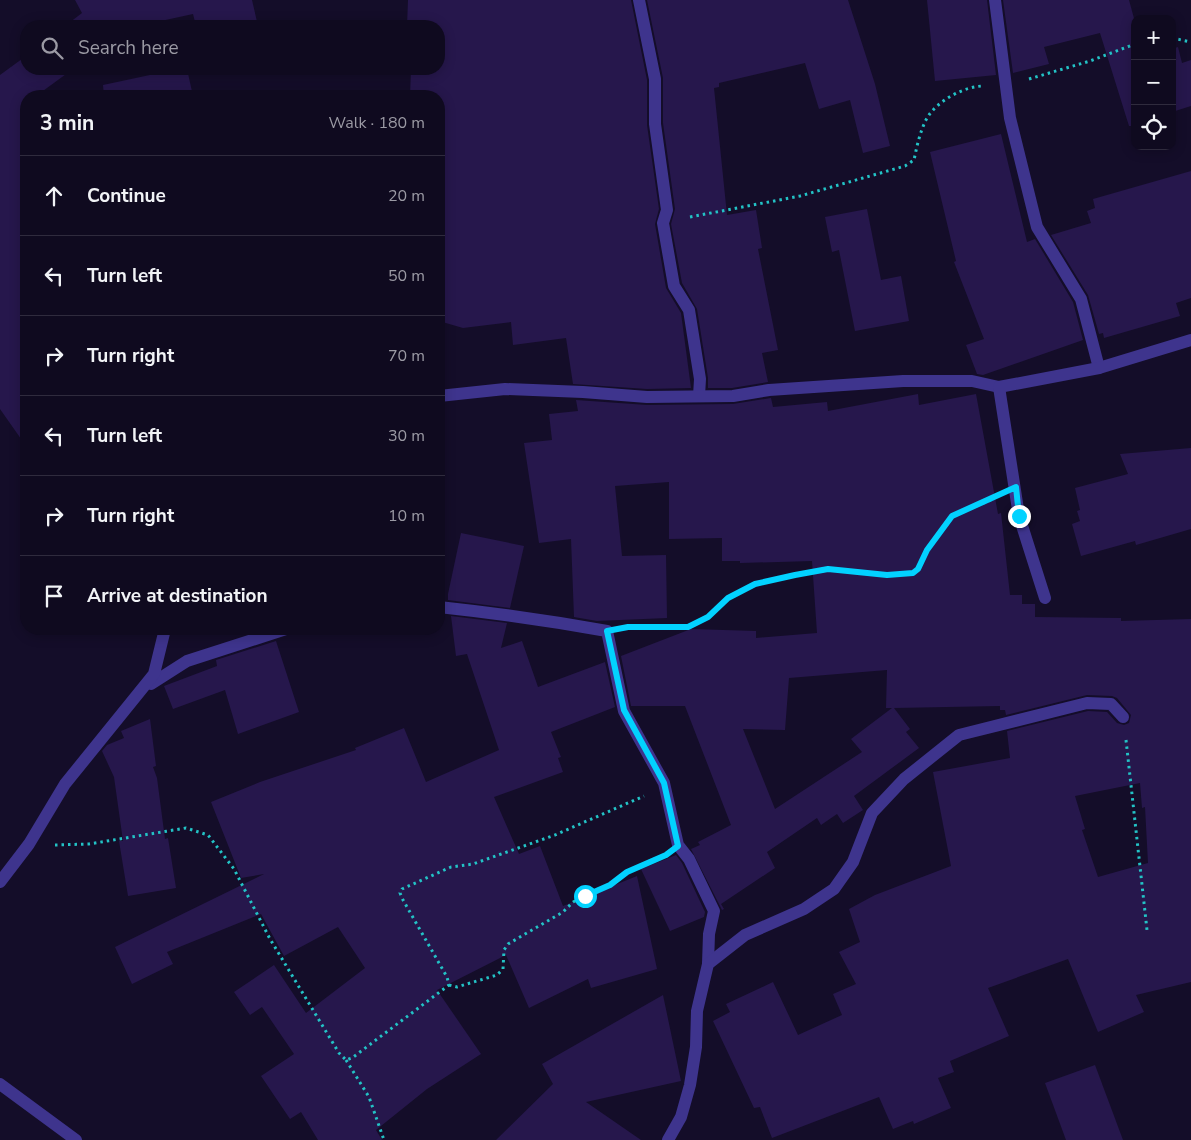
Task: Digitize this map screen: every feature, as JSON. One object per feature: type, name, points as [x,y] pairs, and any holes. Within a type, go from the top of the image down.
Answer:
[{"type":"street","points":[[640,0],[655,79],[655,124],[667,210],[663,223],[674,286],[689,310],[700,379],[699,396]]},
{"type":"street","points":[[995,0],[1010,118],[1037,227],[1081,299],[1100,368]]},
{"type":"street","points":[[445,395],[505,389],[647,397],[733,396],[770,390],[903,381],[972,381],[999,387],[1100,368],[1191,340]]},
{"type":"street","points":[[999,387],[1019,516],[1046,598]]},
{"type":"street","points":[[445,608],[492,612],[531,620],[607,631],[624,710],[664,783],[678,846],[689,860],[714,911],[709,934],[708,964],[697,1011],[696,1047],[690,1085],[681,1118],[668,1140]]},
{"type":"street","points":[[0,882],[29,844],[64,784],[154,674],[164,635]]},
{"type":"street","points":[[139,693],[163,674],[187,661],[267,635]]},
{"type":"street","points":[[708,964],[745,935],[804,909],[834,889],[854,862],[872,813],[904,779],[959,735],[1087,703],[1111,704],[1124,717]]},
{"type":"street","points":[[0,1084],[76,1140]]},
{"type":"path","points":[[1176,39],[1191,42]]},
{"type":"path","points":[[663,223],[800,196],[904,166],[914,160],[927,117],[957,93],[975,86],[1007,86],[1090,61],[1131,46]]},
{"type":"path","points":[[607,631],[628,627],[688,627],[708,617],[728,598],[755,584],[795,575],[828,569],[887,575],[913,573],[918,569],[927,550],[952,516],[1016,487]]},
{"type":"path","points":[[1124,717],[1147,930]]},
{"type":"path","points":[[449,985],[447,977],[403,900],[400,893],[402,889],[451,868],[473,864],[555,835],[622,807],[664,783]]},
{"type":"path","points":[[29,844],[89,844],[186,828],[208,835],[234,869],[303,996],[369,1097],[384,1140]]},
{"type":"path","points":[[449,985],[457,987],[497,975],[503,969],[504,950],[508,944],[563,912],[573,902],[610,885],[627,872],[666,855],[678,846]]},
{"type":"path","points":[[346,1060],[352,1058],[449,985]]},
{"type":"building","points":[[75,0],[252,0],[257,20],[194,20],[193,14],[166,20],[73,20],[82,13]]},
{"type":"building","points":[[408,0],[631,0],[647,80],[647,125],[659,209],[655,224],[666,288],[681,313],[691,388],[647,389],[573,384],[566,338],[513,345],[511,322],[463,328],[445,323],[445,90],[410,90],[411,75],[445,75],[445,20],[407,20]]},
{"type":"building","points":[[647,0],[848,0],[875,84],[890,146],[863,153],[850,100],[819,109],[805,63],[719,83],[719,87],[714,88],[727,215],[756,210],[762,248],[758,249],[778,350],[762,353],[768,382],[732,388],[708,388],[697,309],[682,283],[671,224],[675,209],[663,123],[663,78]]},
{"type":"building","points":[[927,0],[987,0],[996,75],[935,81]]},
{"type":"building","points":[[1003,0],[1129,0],[1133,15],[1131,15],[1131,126],[1129,126],[1100,33],[1044,47],[1049,64],[1013,73]]},
{"type":"building","points":[[1178,47],[1182,63],[1191,60],[1191,106],[1176,111],[1176,60],[1176,48]]},
{"type":"building","points":[[20,60],[20,75],[65,75],[44,90],[20,90],[20,437],[0,409],[0,75]]},
{"type":"building","points":[[150,75],[188,75],[192,90],[103,90],[103,85]]},
{"type":"building","points":[[1001,134],[1027,242],[1035,239],[1073,302],[1083,340],[983,375],[977,374],[966,345],[984,339],[954,262],[956,261],[930,152]]},
{"type":"building","points":[[1191,171],[1191,298],[1176,303],[1180,316],[1104,338],[1103,333],[1099,334],[1088,295],[1051,235],[1091,223],[1087,211],[1095,208],[1093,199]]},
{"type":"building","points":[[867,209],[881,280],[901,276],[909,321],[855,331],[839,250],[832,252],[825,217]]},
{"type":"building","points":[[918,394],[919,405],[976,394],[998,514],[1001,513],[1010,595],[1022,595],[1022,604],[1035,604],[1035,617],[1121,618],[1121,621],[1191,619],[1191,982],[1136,995],[1144,1012],[1098,1032],[1068,959],[988,988],[1009,1036],[950,1061],[954,1072],[938,1078],[951,1108],[914,1124],[913,1121],[893,1129],[879,1097],[772,1138],[760,1107],[754,1108],[713,1021],[730,1012],[726,1004],[773,982],[798,1035],[842,1015],[833,994],[856,984],[839,952],[860,942],[849,909],[875,895],[951,866],[933,772],[1010,758],[1007,731],[1088,711],[1107,712],[1117,723],[1124,725],[1129,723],[1131,715],[1117,698],[1087,695],[1006,715],[1005,710],[1000,710],[1000,706],[894,708],[910,729],[906,732],[919,748],[854,796],[863,810],[843,823],[837,814],[821,825],[817,818],[767,852],[775,868],[721,904],[724,909],[722,910],[691,849],[700,845],[698,842],[731,825],[685,706],[631,706],[621,656],[691,629],[756,631],[756,638],[817,633],[812,561],[740,563],[740,561],[722,561],[722,538],[669,539],[669,482],[615,486],[622,556],[666,555],[667,618],[597,621],[574,617],[571,539],[539,543],[524,443],[552,440],[549,414],[578,411],[576,400],[647,405],[733,404],[771,398],[773,407],[827,402],[828,411]],"holes":[[[887,670],[886,708],[892,708],[851,739],[862,752],[775,809],[743,729],[785,730],[789,678]],[[1140,783],[1142,808],[1145,807],[1148,863],[1098,877],[1082,830],[1085,829],[1075,796]]]},
{"type":"building","points":[[1191,448],[1191,529],[1136,545],[1135,541],[1081,556],[1072,524],[1080,521],[1077,511],[1080,510],[1075,488],[1128,474],[1120,454]]},
{"type":"building","points":[[461,533],[524,546],[510,608],[448,600]]},
{"type":"building","points":[[451,616],[507,623],[501,648],[522,641],[538,687],[605,662],[615,707],[551,732],[561,757],[558,758],[563,772],[494,797],[519,854],[540,846],[563,906],[637,876],[657,969],[591,988],[588,979],[529,1008],[506,955],[437,990],[481,1054],[427,1089],[376,1130],[382,1140],[318,1140],[301,1112],[290,1119],[261,1076],[294,1054],[262,1007],[250,1015],[234,992],[274,965],[306,1013],[365,968],[338,927],[284,956],[261,914],[167,952],[173,964],[132,984],[115,947],[264,874],[241,878],[211,802],[260,782],[356,750],[355,748],[404,728],[426,782],[499,750],[467,654],[456,656]]},
{"type":"building","points":[[276,641],[299,712],[238,734],[225,690],[173,709],[164,686],[217,666],[216,660]]},
{"type":"building","points":[[150,719],[156,766],[153,767],[157,778],[165,839],[168,838],[176,888],[128,896],[119,841],[123,841],[114,777],[102,751],[107,745],[124,738],[121,731]]},
{"type":"building","points":[[676,855],[682,863],[705,912],[704,917],[670,931],[641,869]]},
{"type":"building","points":[[663,995],[681,1081],[586,1102],[641,1140],[496,1140],[553,1084],[542,1064]]},
{"type":"building","points":[[1095,1065],[1123,1140],[1066,1140],[1045,1083]]},
{"type":"route","points":[[585,896],[610,885],[627,872],[666,855],[678,846],[664,783],[624,710],[607,631],[628,627],[688,627],[708,617],[728,598],[755,584],[795,575],[828,569],[861,574],[913,573],[921,565],[927,550],[952,516],[1016,487],[1019,516]]}]
